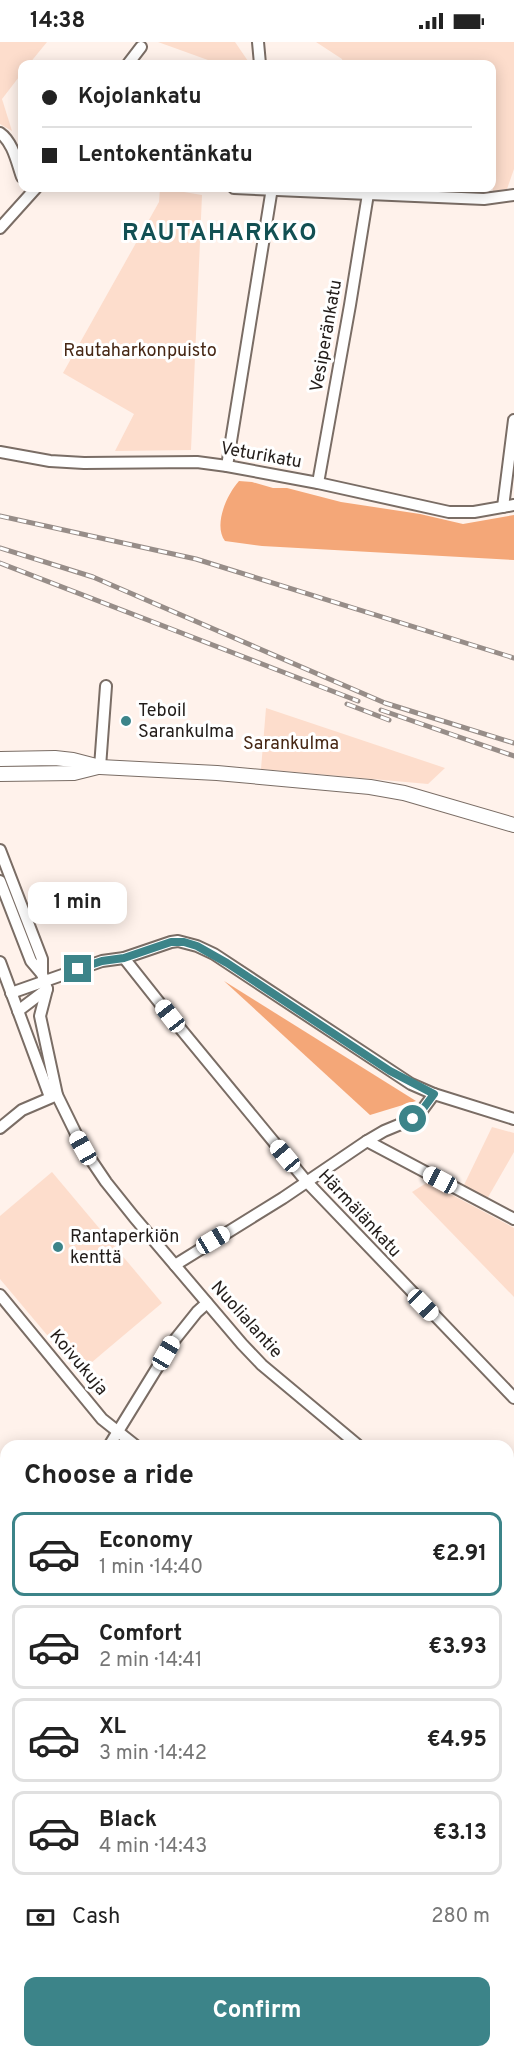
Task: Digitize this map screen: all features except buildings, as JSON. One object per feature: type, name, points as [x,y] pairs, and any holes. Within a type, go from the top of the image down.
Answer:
[{"type":"main road","points":[[0,759],[55,758],[100,766],[218,773],[370,787],[438,802],[514,825]]},
{"type":"main road","points":[[0,774],[74,773],[100,766]]},
{"type":"street","points":[[258,42],[260,60]]},
{"type":"street","points":[[131,60],[141,47]]},
{"type":"street","points":[[0,133],[12,150],[18,166]]},
{"type":"street","points":[[0,228],[29,192]]},
{"type":"street","points":[[227,466],[272,192]]},
{"type":"street","points":[[330,192],[484,199],[514,195]]},
{"type":"street","name":"Vesiperänkatu","points":[[318,483],[368,194]]},
{"type":"street","points":[[509,506],[514,420]]},
{"type":"street","name":"Veturikatu","points":[[0,452],[50,461],[197,462],[227,466],[318,483],[449,512],[474,512],[509,506]]},
{"type":"street","points":[[100,766],[106,686]]},
{"type":"street","name":"Nuolialantie","points":[[0,850],[42,959],[44,982],[40,1016],[54,1096],[73,1131],[95,1166],[127,1208],[262,1365],[352,1440]]},
{"type":"street","points":[[0,880],[31,961],[44,982]]},
{"type":"street","points":[[11,993],[102,961],[124,958],[171,942],[184,942],[197,946],[232,966],[390,1071],[434,1094],[514,1119]]},
{"type":"street","name":"Härmälänkatu","points":[[124,958],[306,1182],[514,1398]]},
{"type":"street","points":[[0,962],[54,1096],[22,1110],[0,1128]]},
{"type":"street","points":[[18,1011],[44,982]]},
{"type":"street","points":[[175,1264],[367,1141],[413,1119],[434,1094]]},
{"type":"street","points":[[367,1141],[514,1219]]},
{"type":"street","name":"Koivukuja","points":[[0,1295],[102,1419],[128,1440]]},
{"type":"street","points":[[113,1440],[173,1342],[207,1303]]},
{"type":"green space","points":[[0,42],[47,42],[32,60],[18,60],[18,78],[2,99],[12,131],[0,124]]},
{"type":"green space","points":[[158,42],[235,42],[247,60],[208,60]]},
{"type":"green space","points":[[316,42],[514,42],[514,169],[507,189],[496,191],[496,60],[342,59]]},
{"type":"green space","name":"Rautaharkonpuisto","points":[[160,192],[202,195],[191,450],[115,451],[134,414],[63,373],[159,202]]},
{"type":"green space","name":"Sarankulma","points":[[266,708],[445,768],[428,784],[261,769]]},
{"type":"green space","points":[[492,1127],[514,1133],[514,1152],[487,1199],[463,1187]]},
{"type":"green space","name":"Rantaperkiön kenttä","points":[[52,1172],[162,1303],[79,1373],[0,1279],[0,1216]]},
{"type":"green space","points":[[428,1182],[514,1228],[514,1297],[412,1192]]},
{"type":"shaded area","points":[[239,481],[273,488],[287,488],[341,502],[420,514],[463,524],[514,515],[514,560],[262,546],[225,541],[220,527],[221,518],[226,501]]},
{"type":"shaded area","points":[[224,981],[416,1101],[370,1115]]},
{"type":"railway","points":[[0,516],[196,559],[514,658]]},
{"type":"railway","points":[[0,548],[93,577],[385,703],[514,743]]},
{"type":"railway","points":[[0,563],[358,701]]},
{"type":"railway","points":[[347,704],[389,720]]},
{"type":"railway","points":[[381,710],[514,756]]},
{"type":"place","name":"Teboil Sarankulma","points":[[126,721]]},
{"type":"place","name":"Rantaperkiön kenttä","points":[[58,1247]]},
{"type":"district","name":"RAUTAHARKKO","points":[[220,234]]},
{"type":"route","points":[[78,969],[102,961],[124,958],[171,942],[184,942],[207,950],[390,1071],[434,1094],[413,1119]]}]
